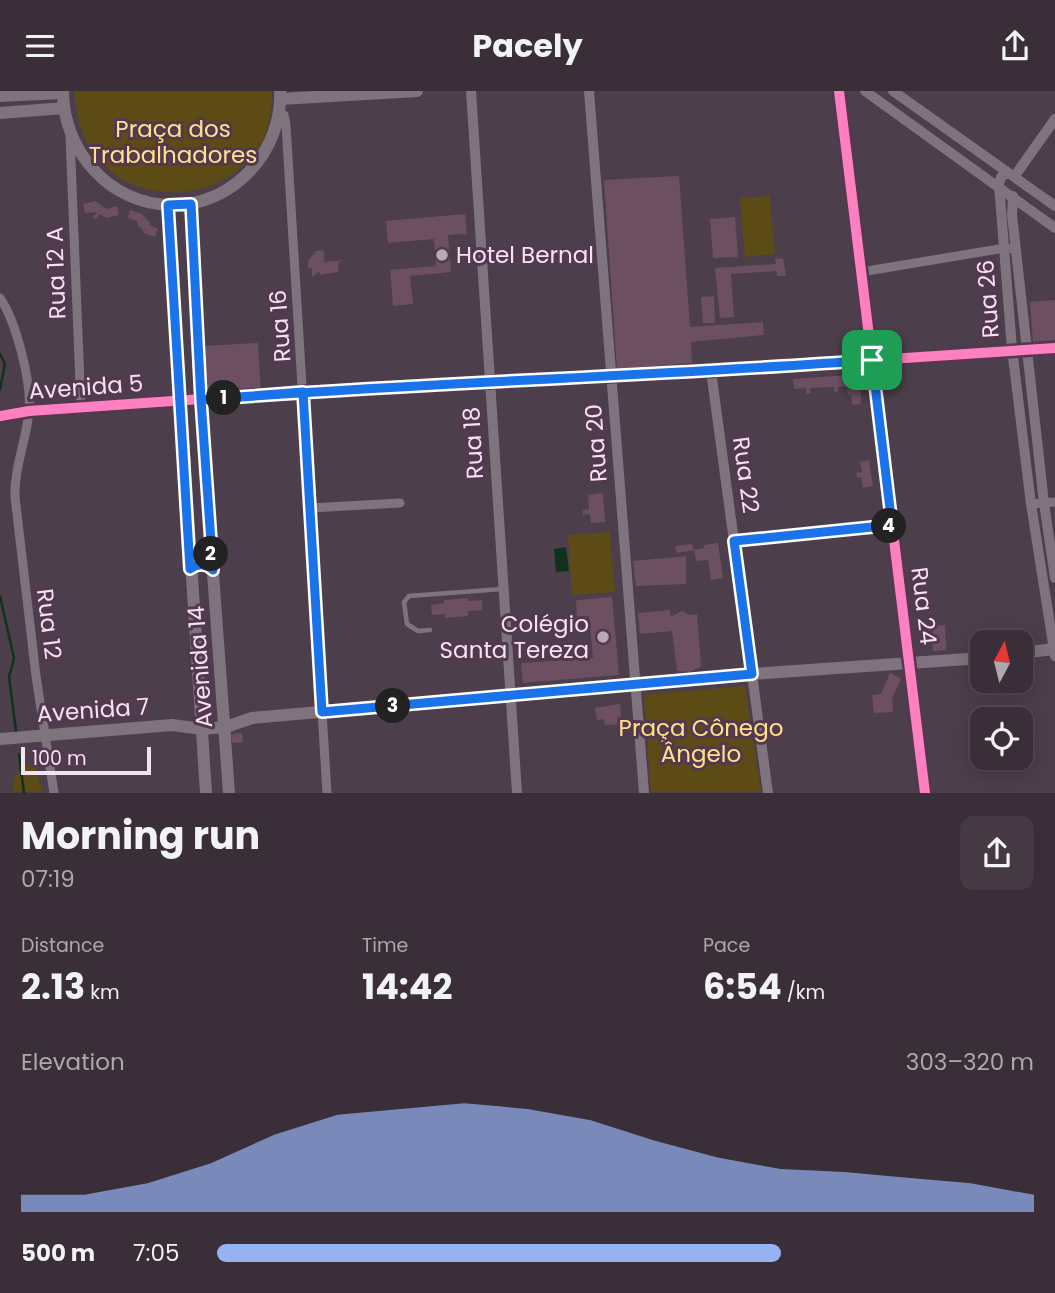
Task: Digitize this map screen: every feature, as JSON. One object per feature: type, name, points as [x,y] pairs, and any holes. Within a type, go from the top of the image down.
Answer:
[{"type":"main road","points":[[0,96],[63,92],[70,135],[85,163],[108,185],[138,199],[168,205],[191,204],[220,195],[244,178],[264,155],[276,128],[280,100],[417,91]]},
{"type":"main road","points":[[0,113],[64,108]]},
{"type":"main road","name":"Avenida 14","points":[[191,204],[201,400],[229,793]]},
{"type":"main road","name":"Avenida 14","points":[[168,205],[206,793]]},
{"type":"main road","points":[[190,549],[201,555],[211,548]]},
{"type":"main road","points":[[190,569],[201,564],[208,565],[213,570]]},
{"type":"main road","points":[[1033,652],[1055,649]]},
{"type":"main road","name":"Avenida 7","points":[[0,739],[752,674],[970,659]]},
{"type":"main road","points":[[200,701],[212,706],[223,698]]},
{"type":"main road","points":[[203,748],[206,741],[212,737],[226,746]]},
{"type":"street","name":"Rua 18","points":[[471,91],[517,793]]},
{"type":"street","name":"Rua 20","points":[[589,91],[644,793]]},
{"type":"street","name":"Rua 24","points":[[839,91],[925,793]]},
{"type":"street","points":[[865,91],[1055,228]]},
{"type":"street","points":[[893,91],[1055,206]]},
{"type":"street","name":"Rua 16","points":[[280,100],[286,125],[327,793]]},
{"type":"street","points":[[999,188],[999,181],[1015,177],[1055,119]]},
{"type":"street","name":"Rua 12 A","points":[[70,135],[81,409]]},
{"type":"street","points":[[1013,196],[1021,190],[1015,177]]},
{"type":"street","name":"Rua 26","points":[[999,188],[1029,349],[1036,427],[1049,503],[1055,578]]},
{"type":"street","name":"Rua 26","points":[[1013,196],[1012,349],[1031,504],[1050,595],[1055,656]]},
{"type":"street","points":[[861,272],[1011,249]]},
{"type":"street","name":"Rua 12","points":[[0,297],[12,319],[21,352],[29,411],[14,482],[36,676],[54,793]]},
{"type":"street","name":"Avenida 5","points":[[0,416],[29,411],[303,392],[711,371],[1055,348]]},
{"type":"street","name":"Rua 22","points":[[711,371],[768,793]]},
{"type":"street","points":[[1022,428],[1036,427]]},
{"type":"street","points":[[310,507],[400,503]]},
{"type":"street","points":[[1031,504],[1049,503]]},
{"type":"street","points":[[734,541],[892,525]]},
{"type":"street","points":[[1039,551],[1051,549]]},
{"type":"lane","points":[[430,630],[418,631],[407,624],[404,602],[410,596],[503,589]]},
{"type":"green space","name":"Praça dos Trabalhadores","points":[[74,91],[272,91],[272,98],[267,131],[246,163],[226,178],[203,188],[179,192],[155,191],[131,184],[110,171],[85,138]]},
{"type":"green space","points":[[770,196],[775,254],[745,257],[740,198]]},
{"type":"green space","points":[[610,532],[615,592],[572,595],[568,535]]},
{"type":"green space","name":"Praça Cônego Ângelo","points":[[745,686],[761,792],[651,792],[644,695]]},
{"type":"green space","points":[[27,764],[35,767],[43,792],[12,792],[15,776]]},
{"type":"shaded area","points":[[566,547],[569,571],[556,572],[554,549]]},
{"type":"building","points":[[679,176],[690,327],[763,322],[764,335],[691,342],[692,363],[617,369],[604,180]]},
{"type":"building","points":[[95,201],[107,209],[117,206],[119,215],[106,218],[100,214],[96,219],[93,217],[97,212],[85,213],[83,204]]},
{"type":"building","points":[[130,210],[142,214],[149,225],[158,229],[155,237],[144,233],[137,221],[128,218]]},
{"type":"building","name":"Hotel Bernal","points":[[465,214],[467,234],[448,235],[451,272],[410,276],[413,304],[393,306],[390,270],[436,266],[434,239],[388,243],[386,221]]},
{"type":"building","points":[[735,217],[738,257],[713,258],[710,219]]},
{"type":"building","points":[[324,250],[324,262],[345,260],[339,262],[338,272],[320,275],[319,271],[312,277],[312,268],[308,268],[308,261],[316,251]]},
{"type":"building","points":[[783,258],[786,276],[777,276],[777,271],[731,274],[734,317],[720,318],[715,268],[776,264],[775,259]]},
{"type":"building","points":[[714,296],[715,323],[703,323],[701,297]]},
{"type":"building","points":[[1055,300],[1055,340],[1033,342],[1030,302]]},
{"type":"building","points":[[258,343],[261,393],[208,396],[205,346]]},
{"type":"building","points":[[849,375],[850,379],[860,378],[861,404],[852,405],[851,394],[848,395],[847,389],[850,389],[850,386],[838,387],[838,392],[834,392],[834,387],[810,388],[811,393],[806,394],[806,388],[794,389],[793,379]]},
{"type":"building","points":[[869,460],[873,486],[863,488],[861,477],[857,478],[856,473],[862,472],[860,462]]},
{"type":"building","points":[[603,493],[605,522],[591,523],[590,514],[583,515],[583,510],[589,509],[588,495]]},
{"type":"building","points":[[718,543],[723,578],[711,580],[708,560],[696,561],[694,550]]},
{"type":"building","points":[[692,544],[694,550],[677,553],[675,546]]},
{"type":"building","points":[[686,556],[686,584],[636,586],[633,561]]},
{"type":"building","name":"Colégio Santa Tereza","points":[[612,597],[619,675],[523,683],[521,663],[593,658],[589,616],[577,617],[576,600]]},
{"type":"building","points":[[468,598],[468,601],[482,600],[482,610],[468,611],[468,616],[445,618],[445,614],[432,615],[431,605],[444,603],[444,600]]},
{"type":"building","points":[[670,610],[671,617],[682,611],[690,615],[697,614],[701,667],[689,672],[677,671],[672,631],[640,634],[638,613]]},
{"type":"building","points":[[945,625],[946,650],[933,651],[931,626]]},
{"type":"building","points":[[890,673],[901,679],[892,699],[893,712],[874,713],[872,695],[881,694]]},
{"type":"building","points":[[620,704],[622,724],[605,725],[604,719],[597,720],[595,708]]},
{"type":"building","points":[[242,733],[243,742],[232,743],[231,734]]},
{"type":"waterway","points":[[0,354],[5,364],[0,389]]},
{"type":"waterway","points":[[0,596],[14,658],[9,677],[16,731]]},
{"type":"waterway","points":[[19,754],[24,793]]},
{"type":"cycle path","points":[[839,91],[925,793]]},
{"type":"cycle path","points":[[0,416],[29,411],[303,392],[711,371],[1055,348]]},
{"type":"place","name":"Hotel Bernal","points":[[442,255]]},
{"type":"place","name":"Colégio Santa Tereza","points":[[603,637]]},
{"type":"route","points":[[872,360],[303,392],[201,400],[191,204],[168,205],[190,569],[201,564],[208,565],[213,570],[201,400],[303,392],[322,712],[752,674],[734,541],[892,525],[872,360]]}]
